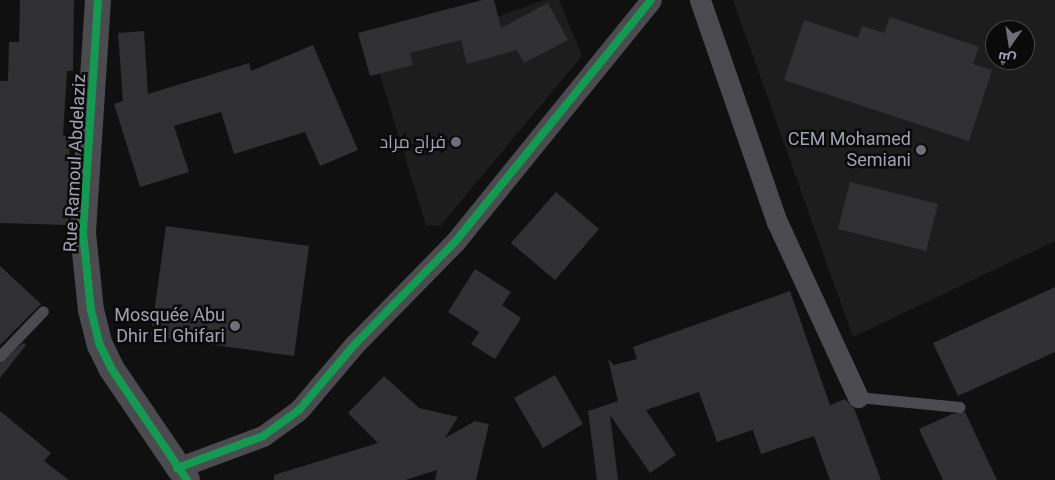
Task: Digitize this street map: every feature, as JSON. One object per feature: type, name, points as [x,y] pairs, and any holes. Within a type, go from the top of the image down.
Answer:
[{"type":"street","name":"Rue Ramoul Abdelaziz","points":[[98,0],[83,233],[91,310],[100,345],[111,368],[182,474]]},
{"type":"street","points":[[182,474],[263,436],[298,410],[355,344],[455,242],[651,0]]},
{"type":"street","points":[[700,0],[777,222],[858,397]]},
{"type":"lane","points":[[0,356],[43,311]]},
{"type":"lane","points":[[858,397],[960,407]]},
{"type":"shaded area","name":"فراج مراد","points":[[545,0],[559,0],[582,56],[440,226],[426,225],[375,59]]},
{"type":"shaded area","name":"CEM Mohamed Semiani","points":[[733,0],[1055,0],[1055,241],[853,337]]},
{"type":"building","points":[[20,0],[74,0],[73,71],[67,71],[63,136],[70,136],[68,209],[64,210],[69,211],[68,225],[0,223],[0,81],[8,81],[9,42],[19,42]]},
{"type":"building","points":[[482,0],[494,0],[501,28],[548,3],[568,40],[524,63],[517,50],[467,64],[461,40],[410,53],[413,65],[370,76],[358,33]]},
{"type":"building","points":[[890,17],[979,47],[973,64],[985,68],[985,70],[992,70],[969,141],[784,80],[804,20],[858,38],[862,26],[884,33]]},
{"type":"building","points":[[144,31],[148,94],[249,63],[251,71],[313,45],[358,150],[320,166],[305,132],[234,154],[221,112],[174,126],[189,172],[140,187],[114,104],[123,101],[118,33]]},
{"type":"building","points":[[850,182],[938,204],[926,251],[838,229]]},
{"type":"building","points":[[556,192],[599,229],[555,280],[511,243]]},
{"type":"building","points":[[166,226],[309,246],[294,356],[151,336]]},
{"type":"building","points":[[0,266],[41,304],[0,345]]},
{"type":"building","points":[[475,269],[511,292],[502,305],[521,318],[495,359],[471,344],[479,332],[448,312]]},
{"type":"building","points":[[1055,287],[1055,352],[958,396],[933,343]]},
{"type":"building","points":[[790,291],[830,405],[845,399],[854,408],[881,480],[830,480],[814,436],[761,454],[753,430],[717,442],[699,392],[646,410],[676,455],[650,473],[610,415],[618,480],[597,480],[588,411],[618,401],[608,359],[614,365],[637,359],[633,347]]},
{"type":"building","points":[[23,343],[26,345],[0,378],[0,363]]},
{"type":"building","points":[[555,375],[583,424],[543,448],[514,398]]},
{"type":"building","points":[[384,376],[419,408],[458,417],[445,438],[475,421],[489,424],[476,480],[435,480],[437,470],[405,480],[274,480],[274,475],[378,443],[348,413]]},
{"type":"building","points":[[0,411],[51,453],[44,461],[69,480],[0,480]]},
{"type":"building","points":[[965,412],[997,480],[943,480],[919,429],[952,414]]},
{"type":"cycle path","points":[[98,0],[83,233],[91,310],[100,345],[111,368],[187,480]]},
{"type":"cycle path","points":[[177,468],[263,436],[299,410],[355,344],[455,242],[651,0]]},
{"type":"place","name":"فراج مراد","points":[[456,142]]},
{"type":"place","name":"CEM Mohamed Semiani","points":[[921,150]]},
{"type":"place","name":"Mosquée Abu Dhir El Ghifari","points":[[235,326]]}]
